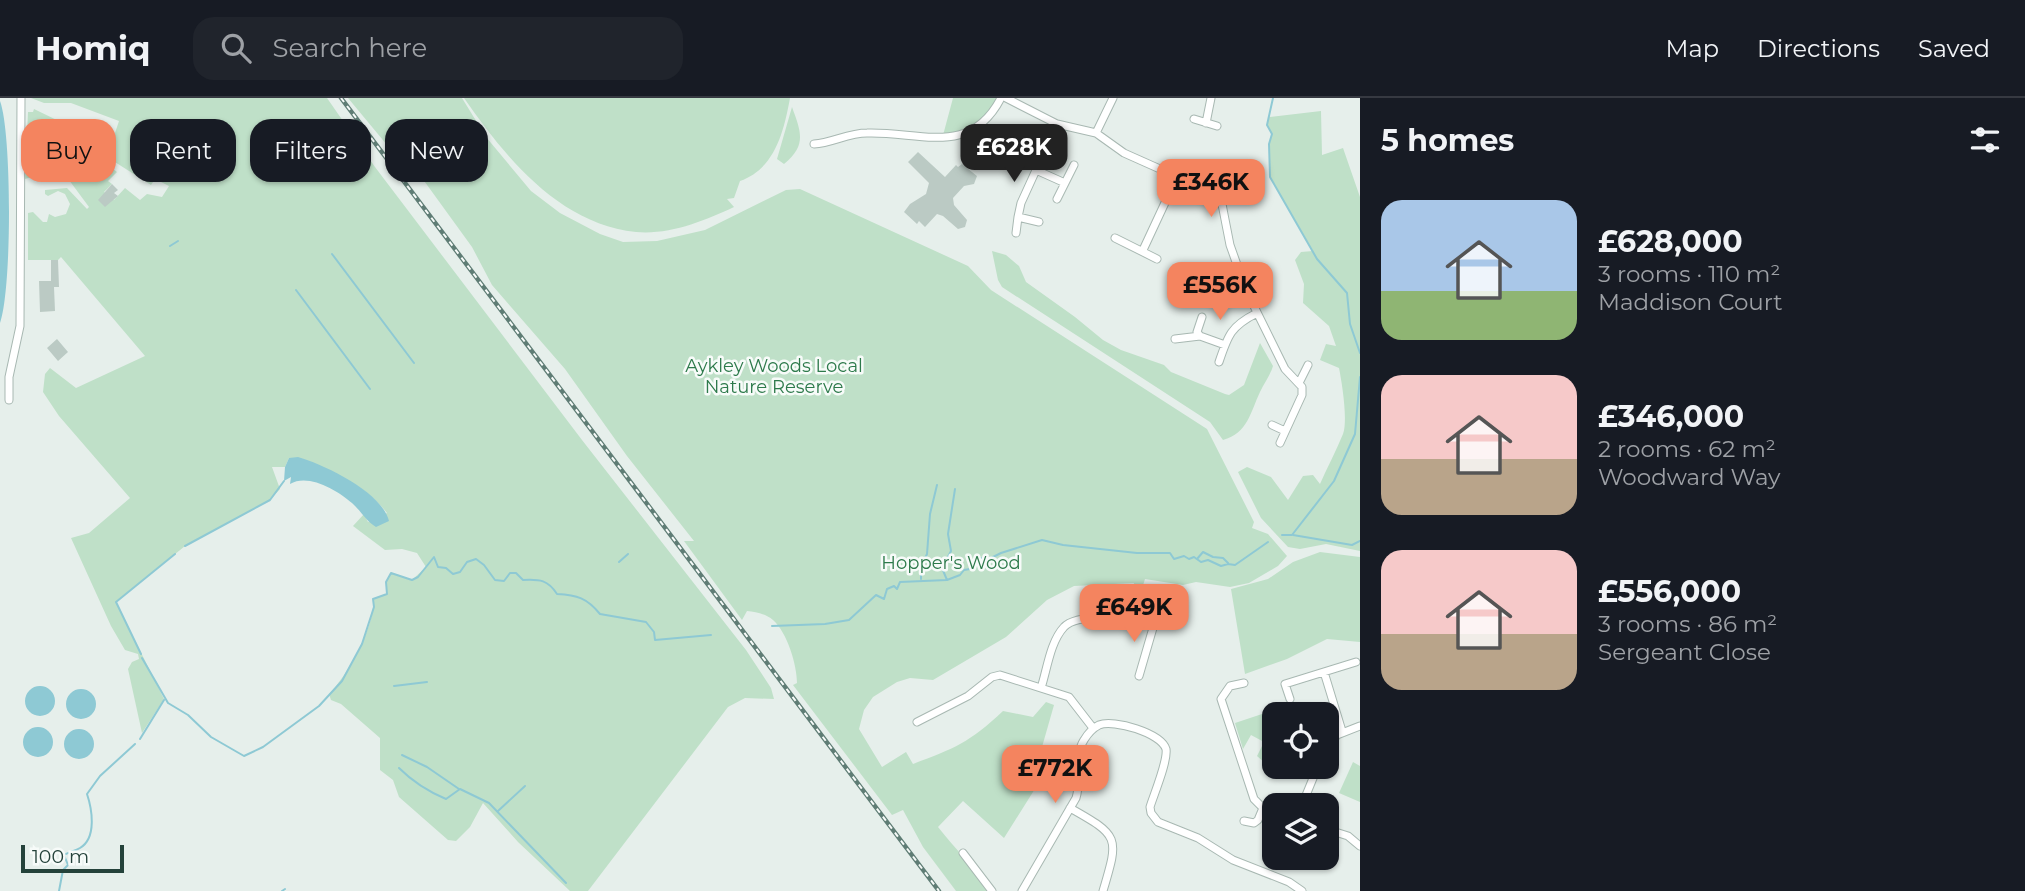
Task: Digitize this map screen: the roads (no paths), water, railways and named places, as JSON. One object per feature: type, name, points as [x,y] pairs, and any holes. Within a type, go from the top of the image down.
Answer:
[{"type":"street","points":[[814,144],[869,133],[956,137],[974,130],[986,120],[1003,98],[1057,124],[1096,133],[1124,153],[1207,190],[1221,199],[1230,245],[1256,313],[1285,369],[1302,387],[1302,395],[1280,443]]},
{"type":"street","points":[[1096,133],[1113,98]]},
{"type":"street","points":[[1206,123],[1211,98]]},
{"type":"street","points":[[9,400],[9,377],[20,326],[21,99]]},
{"type":"street","points":[[1194,119],[1217,126]]},
{"type":"street","points":[[1016,233],[1021,203],[1057,124]]},
{"type":"street","points":[[1057,199],[1074,165]]},
{"type":"street","points":[[1036,170],[1065,183]]},
{"type":"street","points":[[1143,250],[1177,177]]},
{"type":"street","points":[[1018,217],[1039,222]]},
{"type":"street","points":[[1115,238],[1157,259]]},
{"type":"street","points":[[1219,362],[1230,332],[1256,313]]},
{"type":"street","points":[[1200,336],[1197,332],[1202,317]]},
{"type":"street","points":[[1175,339],[1188,335],[1200,336],[1225,345]]},
{"type":"street","points":[[1299,383],[1308,365]]},
{"type":"street","points":[[1272,425],[1285,431]]},
{"type":"street","points":[[1041,688],[1060,632],[1071,621],[1089,617],[1180,622]]},
{"type":"street","points":[[1139,676],[1156,621]]},
{"type":"street","points":[[1290,699],[1285,684],[1356,663]]},
{"type":"street","points":[[1324,672],[1342,731]]},
{"type":"street","points":[[917,722],[968,696],[992,677],[1008,677],[1069,697],[1093,728]]},
{"type":"street","points":[[1244,684],[1230,686],[1221,699],[1249,787],[1262,807]]},
{"type":"street","points":[[1022,891],[1079,790],[1080,749],[1093,728],[1114,724],[1160,739],[1166,750],[1150,807],[1158,822],[1198,838],[1233,860],[1289,882],[1302,891]]},
{"type":"street","points":[[1339,733],[1360,726]]},
{"type":"street","points":[[1070,808],[1103,827],[1112,840],[1113,855],[1103,891]]},
{"type":"street","points":[[1244,821],[1254,823],[1262,810]]},
{"type":"street","points":[[1339,833],[1348,836],[1360,846]]},
{"type":"street","points":[[963,853],[992,891]]},
{"type":"water","points":[[0,101],[7,145],[9,212],[7,279],[0,323]]},
{"type":"water","points":[[298,457],[337,473],[364,490],[376,500],[389,521],[376,527],[346,498],[322,484],[305,480],[290,484],[291,477],[284,481],[289,458]]},
{"type":"water","points":[[40,686],[51,690],[55,701],[51,712],[40,716],[29,712],[25,701],[29,690]]},
{"type":"water","points":[[81,689],[92,693],[96,704],[92,715],[81,719],[70,715],[66,704],[70,693]]},
{"type":"water","points":[[38,727],[49,731],[53,742],[49,753],[38,757],[27,753],[23,742],[27,731]]},
{"type":"water","points":[[79,729],[90,733],[94,744],[90,755],[79,759],[68,755],[64,744],[68,733]]},
{"type":"waterway","points":[[1273,98],[1267,125],[1272,134],[1269,144],[1270,177],[1317,259],[1347,293],[1350,324],[1360,353]]},
{"type":"waterway","points":[[170,246],[178,241]]},
{"type":"waterway","points":[[332,254],[414,363]]},
{"type":"waterway","points":[[296,290],[370,389]]},
{"type":"waterway","points":[[1282,535],[1292,535],[1334,481],[1355,434],[1360,377]]},
{"type":"waterway","points":[[185,546],[270,500],[284,481]]},
{"type":"waterway","points":[[921,579],[937,485]]},
{"type":"waterway","points":[[947,580],[942,568],[951,551],[948,534],[955,489]]},
{"type":"waterway","points":[[1293,535],[1352,545],[1360,541]]},
{"type":"waterway","points":[[772,626],[825,624],[849,620],[876,595],[884,599],[887,589],[894,586],[897,589],[900,582],[947,580],[970,569],[978,558],[989,559],[1042,540],[1063,545],[1137,553],[1170,553],[1174,559],[1194,557],[1201,562],[1208,560],[1221,566],[1235,565],[1268,542]]},
{"type":"waterway","points":[[1197,559],[1203,552],[1223,558],[1228,563]]},
{"type":"waterway","points":[[141,654],[116,602],[175,554]]},
{"type":"waterway","points":[[619,562],[628,554]]},
{"type":"waterway","points":[[142,658],[168,703],[188,715],[211,737],[244,756],[263,747],[319,706],[342,681],[362,644],[374,607],[373,599],[387,594],[386,582],[391,573],[412,580],[418,577],[434,557],[438,567],[446,568],[453,574],[460,572],[467,562],[476,559],[495,580],[504,581],[510,573],[516,573],[523,580],[543,581],[557,594],[586,601],[600,614],[646,622],[654,632],[655,640],[711,635]]},
{"type":"waterway","points":[[394,686],[427,682]]},
{"type":"waterway","points":[[140,739],[164,700]]},
{"type":"waterway","points":[[59,891],[63,870],[68,865],[64,855],[78,849],[89,837],[91,815],[87,794],[100,776],[135,744]]},
{"type":"waterway","points":[[402,755],[427,767],[459,789]]},
{"type":"waterway","points":[[399,768],[421,786],[446,799],[460,789],[489,803],[566,883]]},
{"type":"waterway","points":[[498,811],[525,786]]},
{"type":"railway","points":[[341,98],[939,891]]},
{"type":"park label","name":"Aykley Woods Local Nature Reserve","points":[[774,376]]},
{"type":"park label","name":"Hopper's Wood","points":[[951,563]]}]
